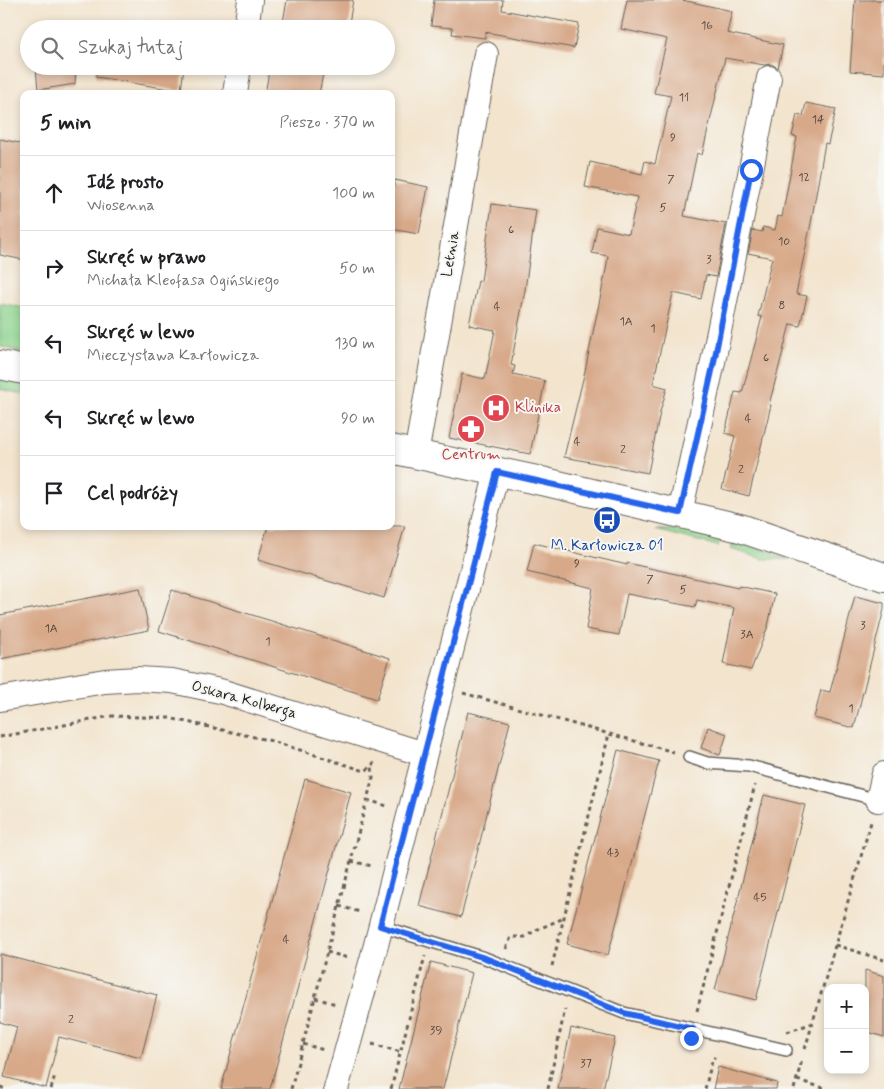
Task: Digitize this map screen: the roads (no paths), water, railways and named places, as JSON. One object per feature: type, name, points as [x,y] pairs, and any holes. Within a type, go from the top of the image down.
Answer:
[{"type":"street","points":[[247,20],[250,0]]},
{"type":"street","name":"Letnia","points":[[404,452],[486,54]]},
{"type":"street","points":[[236,90],[238,75]]},
{"type":"street","points":[[680,513],[714,362],[769,78]]},
{"type":"street","points":[[0,365],[20,369]]},
{"type":"street","points":[[404,452],[680,513],[769,536],[884,577]]},
{"type":"street","points":[[336,1089],[497,472]]},
{"type":"street","name":"Oskara Kolberga","points":[[0,699],[105,681],[138,679],[172,681],[220,690],[424,754]]},
{"type":"street","points":[[878,800],[884,774]]},
{"type":"lane","points":[[689,757],[707,763],[759,768],[878,800]]},
{"type":"lane","points":[[380,926],[485,958],[624,1013],[786,1050]]},
{"type":"place","name":"Klinika","points":[[496,408]]},
{"type":"place","name":"Centrum","points":[[471,429]]},
{"type":"place","name":"M. Karłowicza 01","points":[[607,520]]}]
